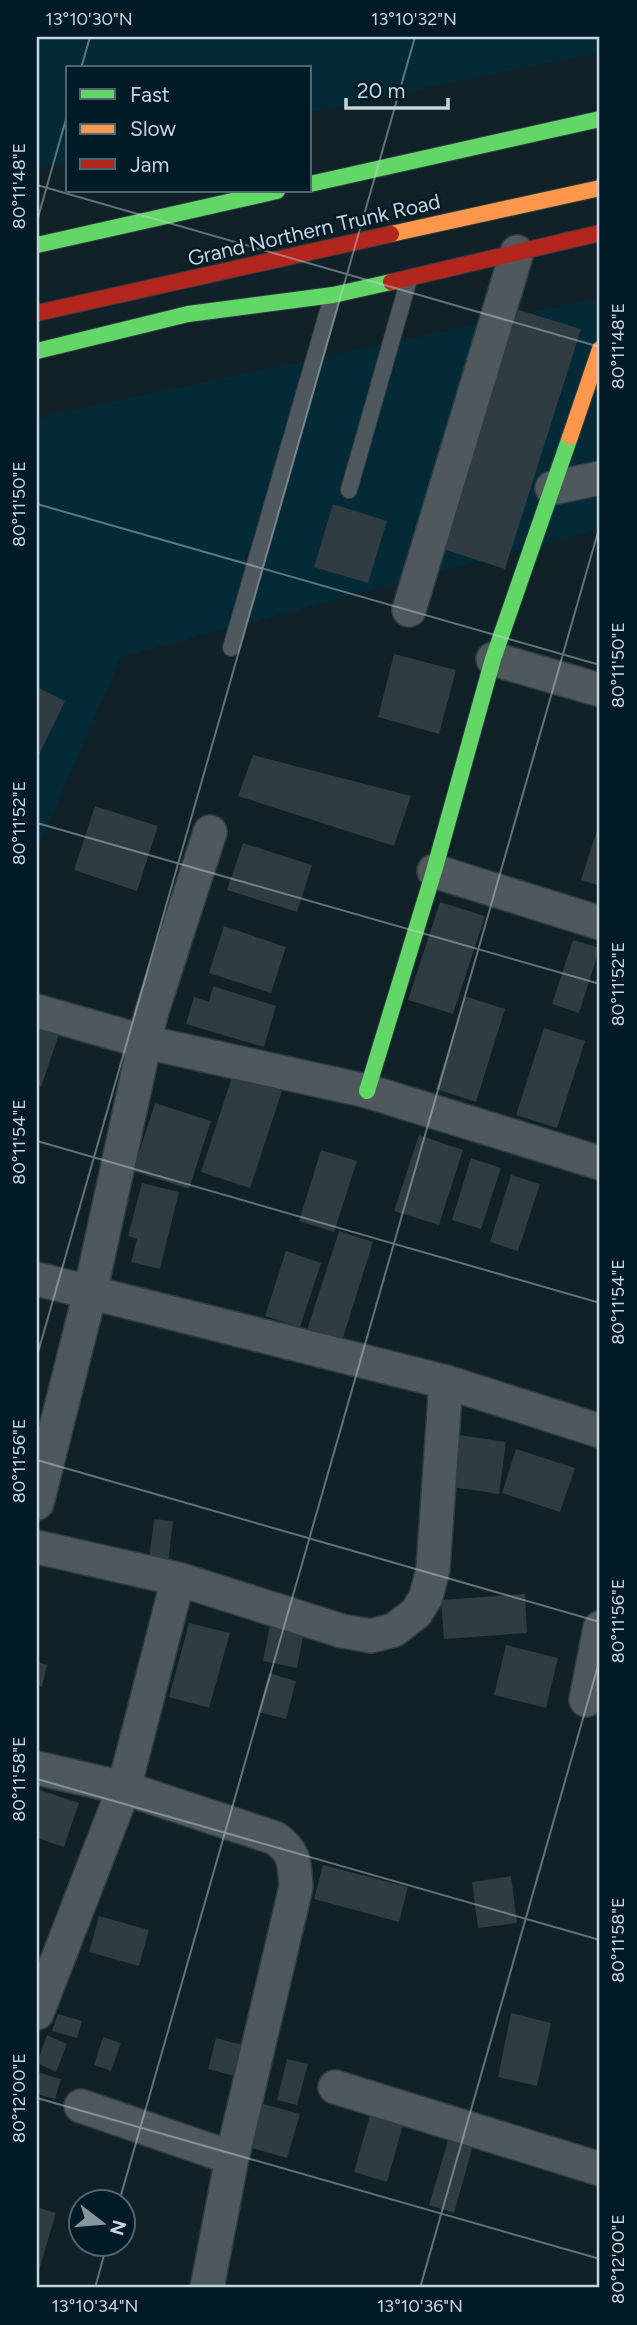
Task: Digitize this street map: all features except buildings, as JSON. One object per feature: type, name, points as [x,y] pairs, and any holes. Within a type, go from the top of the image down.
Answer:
[{"type":"main road","points":[[312,184],[600,120]]},
{"type":"main road","name":"Grand Northern Trunk Road","points":[[37,313],[600,188]]},
{"type":"main road","points":[[37,245],[272,192]]},
{"type":"main road","points":[[37,233],[135,222]]},
{"type":"main road","points":[[37,351],[188,314],[333,295],[600,233]]},
{"type":"main road","points":[[367,1091],[434,871],[493,659],[600,349]]},
{"type":"street","points":[[409,610],[517,252]]},
{"type":"street","points":[[552,488],[600,478]]},
{"type":"street","points":[[493,659],[600,690]]},
{"type":"street","points":[[37,1503],[90,1293],[151,1014],[210,832]]},
{"type":"street","points":[[434,871],[600,923]]},
{"type":"street","points":[[37,1011],[145,1042],[367,1091],[600,1163]]},
{"type":"street","points":[[37,1279],[446,1382],[600,1431]]},
{"type":"street","points":[[37,1547],[178,1579],[341,1631],[371,1636],[394,1630],[416,1613],[426,1598],[433,1569],[446,1382]]},
{"type":"street","points":[[37,2013],[124,1788],[178,1579]]},
{"type":"street","points":[[586,1700],[600,1628]]},
{"type":"street","points":[[37,1768],[124,1788],[275,1838],[289,1848],[294,1862],[296,1887],[232,2158],[207,2288]]},
{"type":"street","points":[[335,2087],[600,2169]]},
{"type":"street","points":[[81,2106],[232,2158]]},
{"type":"lane","points":[[349,490],[410,277]]},
{"type":"lane","points":[[231,648],[333,295]]},
{"type":"shaded area","points":[[37,37],[600,37],[600,52],[312,112],[312,66],[66,66],[66,161],[37,168]]},
{"type":"shaded area","points":[[600,298],[600,529],[121,657],[37,850],[37,418]]},
{"type":"traffic: fast","points":[[312,184],[600,119]]},
{"type":"traffic: fast","points":[[37,245],[273,192]]},
{"type":"traffic: fast","points":[[37,351],[188,314],[333,295],[391,282]]},
{"type":"traffic: fast","points":[[367,1091],[434,871],[493,659],[570,437]]},
{"type":"traffic: slow","points":[[391,234],[600,188]]},
{"type":"traffic: slow","points":[[570,437],[600,349]]},
{"type":"traffic: jam","points":[[391,282],[600,233]]},
{"type":"traffic: jam","points":[[37,313],[391,234]]}]
